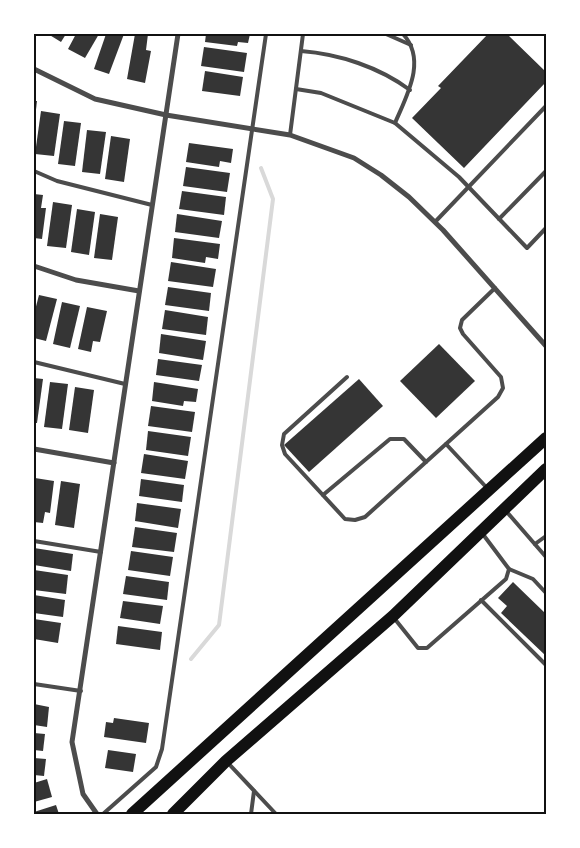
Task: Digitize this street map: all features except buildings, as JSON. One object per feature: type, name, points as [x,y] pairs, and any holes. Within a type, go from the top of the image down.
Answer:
[{"type":"main road","points":[[132,814],[546,438]]},
{"type":"main road","points":[[172,814],[226,761],[393,616],[546,469]]},
{"type":"main road","points":[[210,745],[226,761]]},
{"type":"street","points":[[97,814],[83,794],[74,760],[72,742],[178,34]]},
{"type":"street","points":[[34,69],[95,99],[166,115],[290,135],[354,158],[381,175],[409,197],[435,222],[546,346]]},
{"type":"street","points":[[34,266],[76,280],[139,290]]},
{"type":"street","points":[[34,449],[114,463]]},
{"type":"lane","points":[[103,814],[156,768],[162,749],[266,34]]},
{"type":"lane","points":[[290,135],[303,34]]},
{"type":"lane","points":[[386,34],[411,45]]},
{"type":"lane","points":[[395,123],[410,90],[415,64],[411,45],[403,34]]},
{"type":"lane","points":[[301,51],[337,56],[383,74],[410,90]]},
{"type":"lane","points":[[296,89],[322,93],[395,123],[468,187],[527,248],[546,228]]},
{"type":"lane","points":[[435,222],[546,106]]},
{"type":"lane","points":[[34,171],[57,181],[152,205]]},
{"type":"lane","points":[[500,219],[546,171]]},
{"type":"lane","points":[[347,377],[284,434],[283,440],[285,454],[345,519],[365,517],[498,397],[503,388],[501,377],[463,334],[460,328],[462,320],[495,288]]},
{"type":"lane","points":[[34,362],[125,384]]},
{"type":"lane","points":[[323,495],[390,439],[404,439],[426,462]]},
{"type":"lane","points":[[446,444],[489,490]]},
{"type":"lane","points":[[504,509],[546,558]]},
{"type":"lane","points":[[481,532],[509,569],[533,579],[546,593]]},
{"type":"lane","points":[[534,544],[546,536]]},
{"type":"lane","points":[[34,541],[101,552]]},
{"type":"lane","points":[[393,616],[418,648],[427,648],[506,578],[509,569]]},
{"type":"lane","points":[[481,600],[546,665]]},
{"type":"lane","points":[[34,684],[81,691]]},
{"type":"lane","points":[[226,761],[276,814]]},
{"type":"lane","points":[[251,814],[254,791]]},
{"type":"waterway","points":[[191,659],[219,625],[273,199],[261,168]]}]
